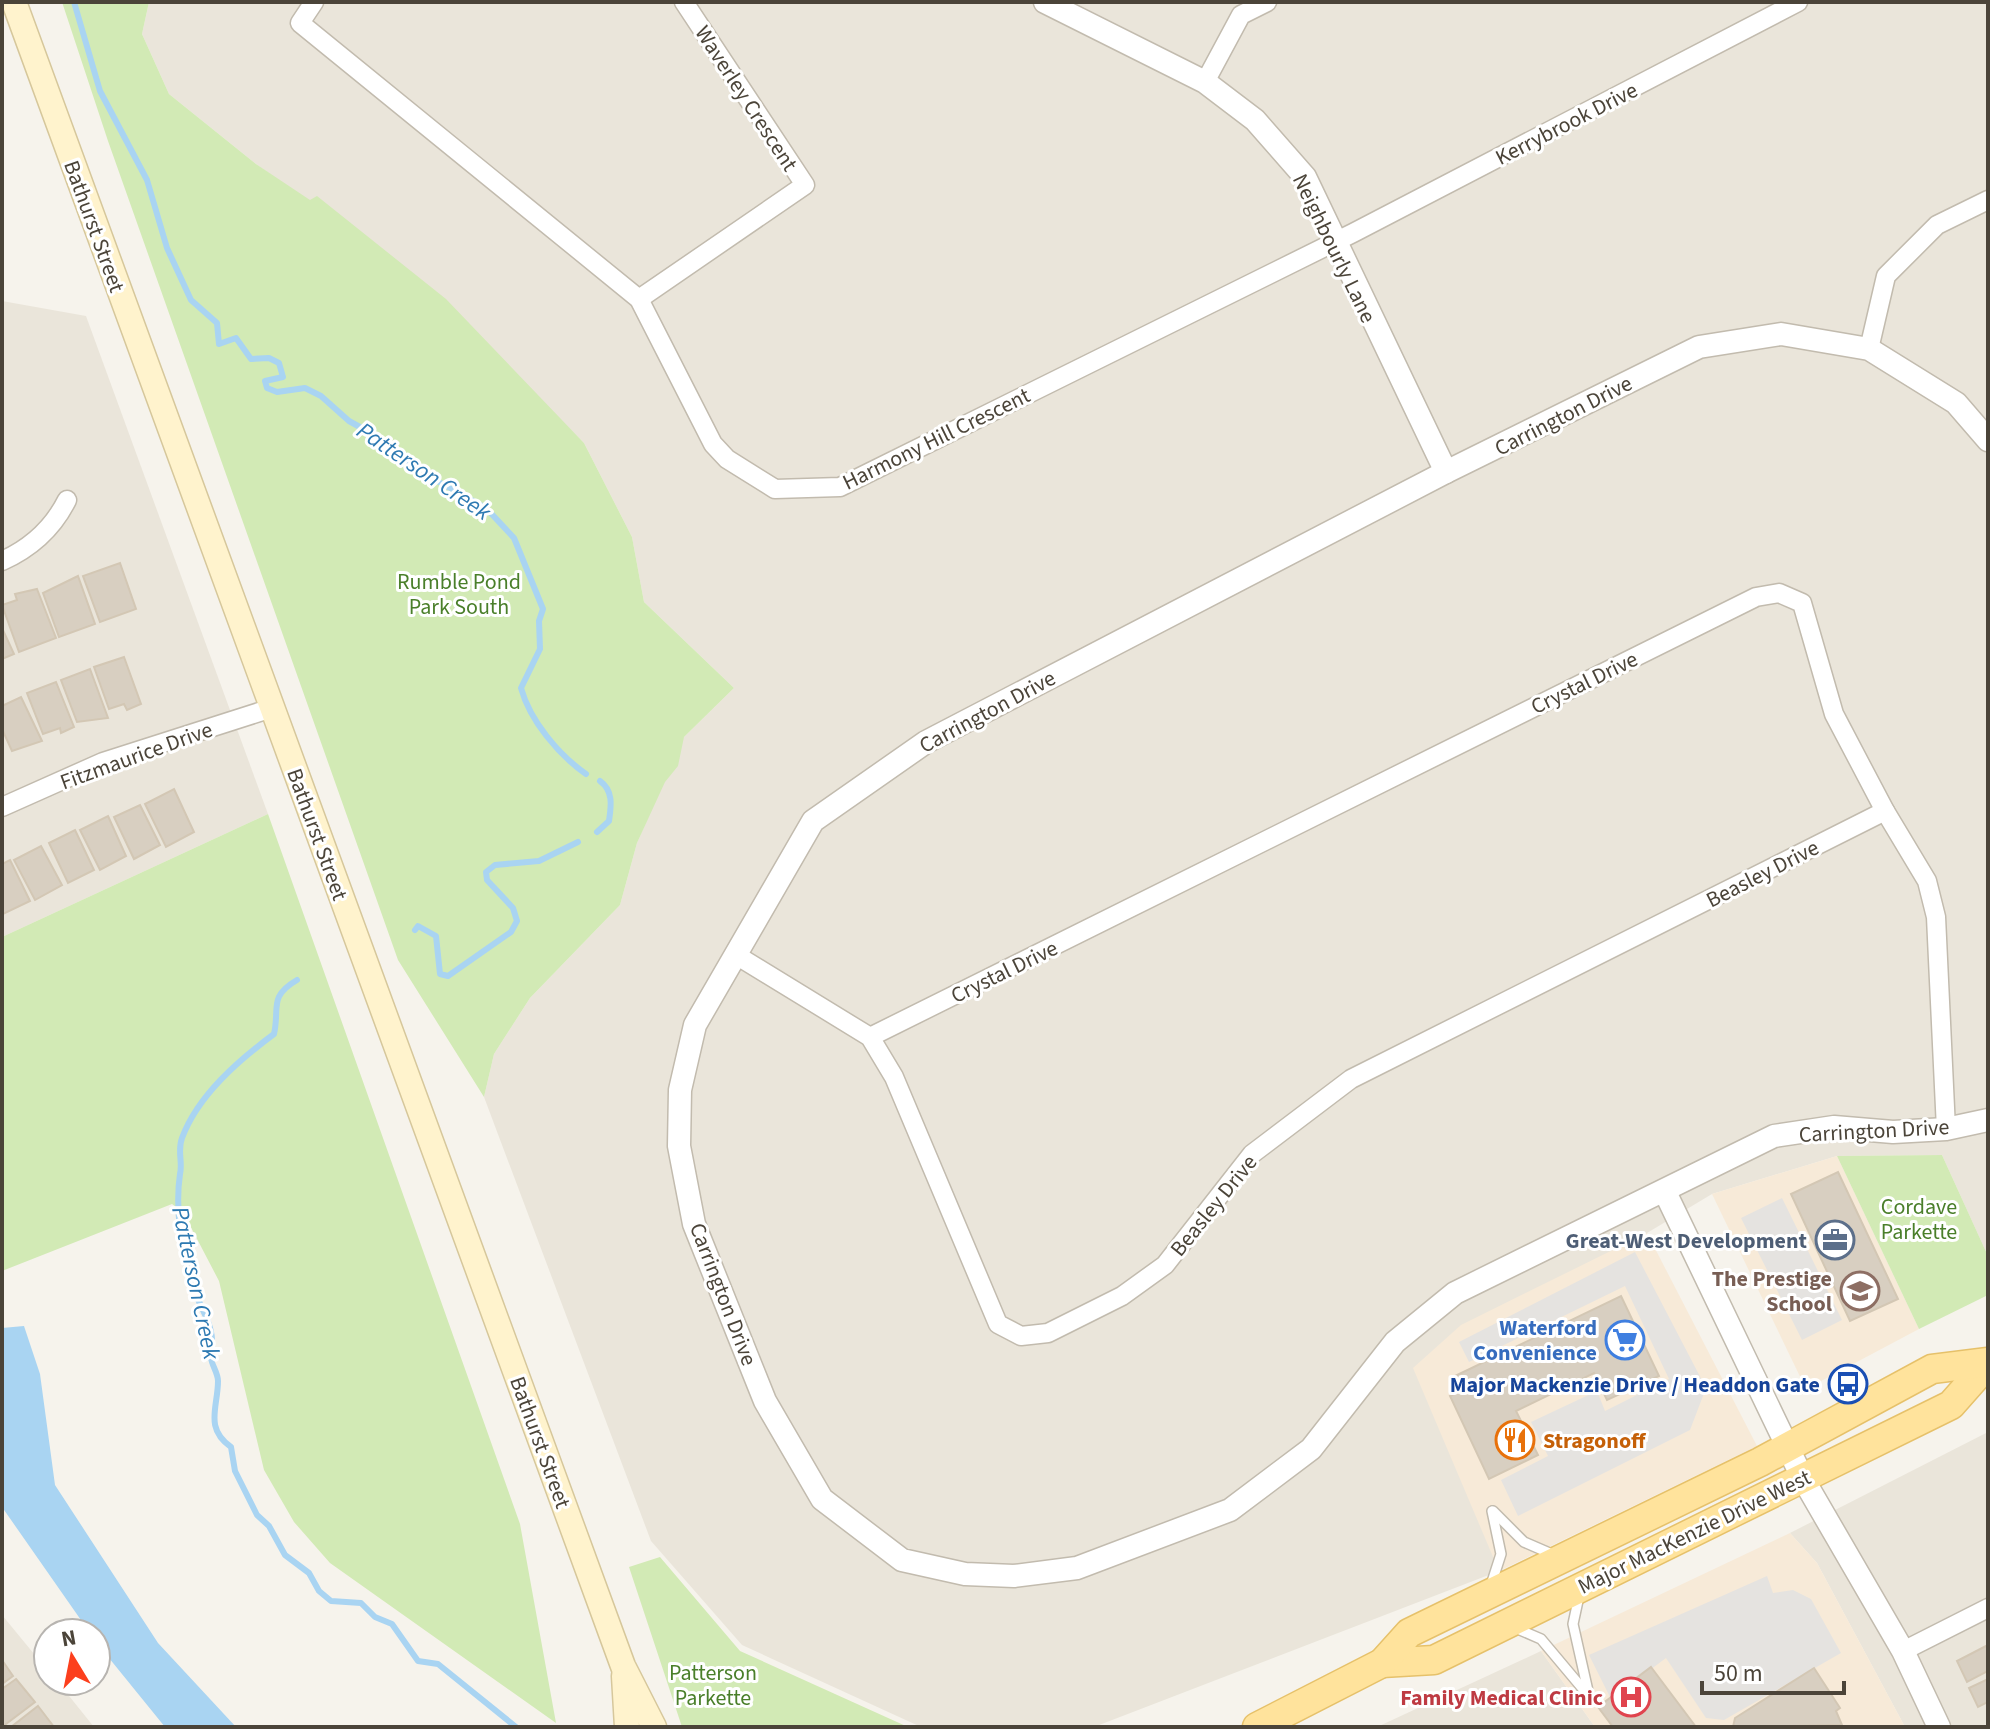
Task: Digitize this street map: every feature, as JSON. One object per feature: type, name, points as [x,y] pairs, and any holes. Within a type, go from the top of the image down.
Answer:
[{"type":"main road","name":"Bathurst Street","points":[[14,2],[623,1666],[654,1727]]},
{"type":"main road","name":"Major MacKenzie Drive West","points":[[1257,1727],[1382,1663],[1409,1633],[1786,1446],[1932,1369],[1988,1362]]},
{"type":"main road","name":"Major MacKenzie Drive West","points":[[1382,1663],[1434,1660],[1951,1405],[1988,1362]]},
{"type":"main road","name":"Bathurst Street","points":[[623,1666],[627,1727]]},
{"type":"street","name":"Harmony Hill Crescent","points":[[314,2],[300,23],[639,299],[713,444],[727,459],[775,489],[840,487],[1334,243]]},
{"type":"street","name":"Waverley Crescent","points":[[639,299],[805,185],[684,2]]},
{"type":"street","name":"Neighbourly Lane","points":[[1045,2],[1205,82],[1255,120],[1305,177],[1446,472]]},
{"type":"street","points":[[1205,82],[1241,15],[1267,2]]},
{"type":"street","name":"Kerrybrook Drive","points":[[1334,243],[1797,2]]},
{"type":"street","points":[[1869,349],[1886,276],[1937,225],[1988,200]]},
{"type":"street","name":"Carrington Drive","points":[[1988,440],[1956,403],[1869,349],[1781,334],[1699,347],[1446,472],[926,742],[813,821],[695,1025],[680,1090],[679,1146],[694,1224],[765,1401],[822,1499],[902,1560],[965,1574],[1014,1576],[1077,1568],[1230,1510],[1311,1449],[1395,1342],[1455,1293],[1774,1136],[1834,1127],[1893,1132],[1946,1129],[1988,1120]]},
{"type":"street","points":[[2,561],[21,552],[56,522],[67,500]]},
{"type":"street","name":"Crystal Drive","points":[[870,1037],[1756,597],[1779,593],[1802,603],[1834,714],[1885,811],[1927,881],[1936,917],[1946,1129]]},
{"type":"street","name":"Fitzmaurice Drive","points":[[2,807],[103,762],[272,708]]},
{"type":"street","name":"Beasley Drive","points":[[736,955],[870,1037],[894,1077],[998,1324],[1021,1336],[1048,1333],[1122,1296],[1165,1265],[1252,1154],[1351,1079],[1885,811]]},
{"type":"street","points":[[1665,1192],[1786,1446],[1903,1651],[1939,1727]]},
{"type":"street","points":[[1903,1651],[1988,1608]]},
{"type":"lane","points":[[1488,1594],[1501,1554],[1492,1511],[1524,1542],[1561,1558]]},
{"type":"lane","points":[[1506,1624],[1541,1639],[1588,1695],[1573,1624],[1580,1587]]},
{"type":"shaded area","points":[[149,2],[1988,2],[1988,1256],[1942,1155],[1837,1156],[1712,1194],[1647,1233],[1499,1571],[1094,1727],[921,1727],[742,1645],[651,1541],[484,1097],[494,1054],[530,998],[620,905],[637,843],[682,739],[734,688],[644,602],[632,537],[584,443],[428,287],[256,164],[169,94],[142,34]]},
{"type":"shaded area","points":[[2,301],[86,316],[268,814],[2,937]]},
{"type":"shaded area","points":[[1837,1156],[1919,1329],[1806,1389],[1712,1194]]},
{"type":"shaded area","points":[[1782,1198],[1842,1320],[1802,1340],[1741,1218]]},
{"type":"shaded area","points":[[1647,1233],[1757,1446],[1499,1571],[1413,1368],[1461,1325]]},
{"type":"shaded area","points":[[1635,1252],[1706,1388],[1690,1430],[1518,1516],[1501,1480],[1548,1456],[1531,1422],[1597,1391],[1605,1411],[1669,1379],[1625,1286],[1469,1362],[1459,1342]]},
{"type":"shaded area","points":[[1988,1432],[1988,1727],[1905,1727],[1817,1563],[1790,1533]]},
{"type":"shaded area","points":[[1790,1533],[1817,1563],[1905,1727],[1595,1727],[1541,1651]]},
{"type":"shaded area","points":[[1767,1576],[1773,1593],[1793,1590],[1811,1599],[1841,1653],[1724,1720],[1706,1718],[1666,1658],[1611,1699],[1589,1655]]},
{"type":"shaded area","points":[[2,1615],[32,1652],[32,1697],[70,1697],[94,1727],[2,1727]]},
{"type":"shaded area","points":[[1541,1651],[1595,1727],[1377,1727]]},
{"type":"green space","name":"Rumble Pond Park South","points":[[62,2],[149,2],[142,34],[169,94],[256,164],[310,200],[317,196],[446,299],[584,443],[632,537],[644,602],[734,688],[684,737],[678,766],[665,782],[637,843],[620,905],[530,998],[494,1054],[484,1097],[398,960],[108,141]]},
{"type":"green space","points":[[268,814],[520,1524],[556,1723],[330,1563],[294,1522],[264,1470],[219,1281],[183,1212],[172,1204],[2,1271],[2,937]]},
{"type":"green space","name":"Cordave Parkette","points":[[1942,1155],[1988,1256],[1988,1295],[1919,1329],[1837,1156]]},
{"type":"green space","name":"Patterson Parkette","points":[[660,1557],[740,1651],[908,1727],[682,1727],[629,1567]]},
{"type":"water","points":[[24,1326],[40,1374],[55,1485],[158,1643],[236,1727],[165,1727],[112,1662],[112,1617],[79,1617],[2,1507],[2,1328]]},
{"type":"building","points":[[120,563],[136,609],[100,622],[83,576]]},
{"type":"building","points":[[78,576],[95,624],[59,637],[43,593]]},
{"type":"building","points":[[37,589],[56,638],[19,652],[2,605],[17,600],[15,594]]},
{"type":"building","points":[[2,628],[14,654],[2,659]]},
{"type":"building","points":[[124,657],[141,704],[127,710],[124,704],[109,709],[94,667]]},
{"type":"building","points":[[90,669],[108,718],[77,722],[61,680]]},
{"type":"building","points":[[56,682],[74,727],[61,733],[60,728],[43,734],[27,693]]},
{"type":"building","points":[[21,697],[42,741],[12,751],[2,729],[2,706]]},
{"type":"building","points":[[174,789],[194,832],[166,847],[145,804]]},
{"type":"building","points":[[140,805],[160,845],[134,859],[114,817]]},
{"type":"building","points":[[108,816],[126,856],[100,870],[80,830]]},
{"type":"building","points":[[75,830],[94,870],[68,883],[49,843]]},
{"type":"building","points":[[41,846],[62,885],[35,900],[14,860]]},
{"type":"building","points":[[10,860],[30,901],[3,914],[2,864]]},
{"type":"building","points":[[1838,1172],[1898,1299],[1850,1321],[1791,1194]]},
{"type":"building","points":[[1621,1296],[1659,1376],[1607,1400],[1594,1373],[1516,1411],[1538,1455],[1489,1479],[1450,1396],[1462,1390],[1455,1376]]},
{"type":"building","points":[[1988,1645],[1988,1671],[1967,1682],[1957,1661]]},
{"type":"building","points":[[2,1660],[13,1676],[2,1684]]},
{"type":"building","points":[[1651,1667],[1696,1727],[1613,1727],[1598,1707]]},
{"type":"building","points":[[1814,1668],[1840,1708],[1836,1711],[1842,1725],[1733,1727],[1735,1718]]},
{"type":"building","points":[[16,1679],[35,1702],[2,1727],[2,1689]]},
{"type":"building","points":[[1988,1679],[1988,1702],[1978,1707],[1969,1688]]},
{"type":"building","points":[[38,1706],[54,1727],[11,1727]]},
{"type":"waterway","name":"Patterson Creek","points":[[74,2],[100,91],[147,180],[167,248],[191,300],[217,323],[219,344],[236,338],[251,359],[269,358],[279,363],[283,377],[265,381],[267,388],[277,392],[305,388],[321,396],[349,421],[387,442],[411,468],[426,470],[430,477],[486,508],[514,538],[543,609],[539,621],[540,649],[521,688],[531,713],[547,736],[586,774]]},
{"type":"waterway","name":"Patterson Creek","points":[[597,832],[609,821],[610,810],[610,794],[600,781]]},
{"type":"waterway","name":"Patterson Creek","points":[[415,930],[418,926],[436,936],[440,974],[448,976],[511,932],[517,921],[513,908],[487,880],[486,872],[495,865],[539,861],[578,842]]},
{"type":"waterway","name":"Patterson Creek","points":[[297,980],[279,998],[274,1034],[247,1055],[209,1093],[189,1122],[181,1143],[180,1228],[191,1282],[211,1332],[211,1358],[218,1381],[215,1425],[231,1447],[235,1471],[257,1515],[269,1526],[285,1555],[309,1573],[319,1591],[331,1601],[361,1603],[375,1617],[392,1624],[418,1661],[438,1664],[516,1727]]},
{"type":"place","name":"Great-West Development","points":[[1835,1240]]},
{"type":"place","name":"The Prestige School","points":[[1860,1291]]},
{"type":"place","name":"Waterford Convenience","points":[[1625,1340]]},
{"type":"place","name":"Major Mackenzie Drive / Headdon Gate","points":[[1848,1384]]},
{"type":"place","name":"Stragonoff","points":[[1515,1440]]},
{"type":"place","name":"Family Medical Clinic","points":[[1631,1697]]}]
